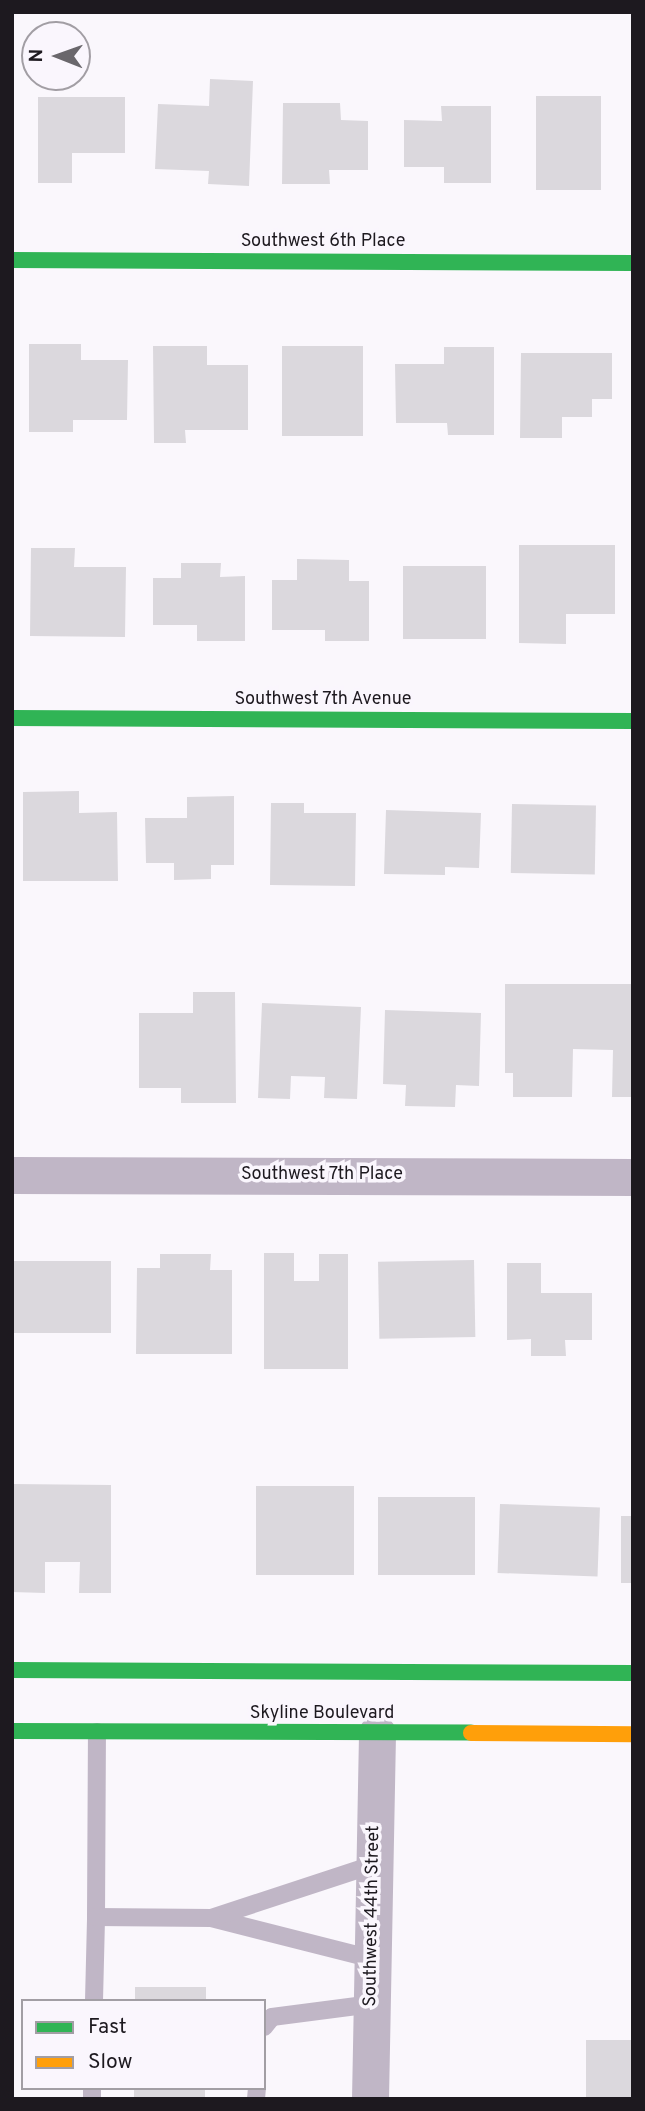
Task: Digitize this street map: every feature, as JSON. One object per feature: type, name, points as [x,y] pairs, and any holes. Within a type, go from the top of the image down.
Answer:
[{"type":"street","name":"Southwest 6th Place","points":[[12,260],[633,263]]},
{"type":"street","name":"Southwest 7th Avenue","points":[[12,718],[633,721]]},
{"type":"street","name":"Southwest 7th Place","points":[[12,1175],[633,1177]]},
{"type":"street","points":[[12,1670],[379,1678],[633,1674]]},
{"type":"street","name":"Skyline Boulevard","points":[[12,1731],[97,1732],[377,1721],[633,1734]]},
{"type":"street","name":"Southwest 44th Street","points":[[370,2099],[377,1721]]},
{"type":"lane","points":[[94,1999],[97,1732]]},
{"type":"lane","points":[[211,1918],[374,1864]]},
{"type":"lane","points":[[96,1917],[211,1918],[373,1959]]},
{"type":"lane","points":[[266,2024],[272,2017],[372,2004]]},
{"type":"building","points":[[210,79],[253,81],[249,186],[208,184],[209,171],[155,169],[158,104],[209,106]]},
{"type":"building","points":[[536,96],[601,96],[601,190],[536,190]]},
{"type":"building","points":[[38,97],[125,97],[125,153],[72,153],[72,183],[38,183]]},
{"type":"building","points":[[283,103],[340,103],[341,120],[368,121],[368,170],[329,170],[330,184],[282,184]]},
{"type":"building","points":[[441,106],[491,106],[491,183],[444,183],[444,167],[404,167],[404,120],[442,121]]},
{"type":"building","points":[[29,344],[81,344],[81,360],[128,360],[127,420],[73,420],[73,432],[29,432]]},
{"type":"building","points":[[153,346],[207,346],[207,365],[248,365],[248,430],[185,430],[186,443],[154,443]]},
{"type":"building","points":[[282,346],[363,346],[363,436],[282,436]]},
{"type":"building","points":[[444,347],[494,347],[494,435],[448,435],[447,423],[396,423],[395,364],[444,364]]},
{"type":"building","points":[[521,353],[612,353],[612,399],[592,399],[592,417],[562,417],[562,438],[520,438]]},
{"type":"building","points":[[519,545],[615,545],[615,614],[566,614],[566,644],[519,643]]},
{"type":"building","points":[[31,548],[75,548],[74,567],[126,567],[125,637],[30,636]]},
{"type":"building","points":[[297,559],[349,560],[349,581],[369,581],[369,641],[325,641],[325,630],[272,630],[272,580],[297,580]]},
{"type":"building","points":[[181,563],[221,563],[220,577],[245,576],[245,641],[197,641],[197,625],[153,625],[153,578],[181,578]]},
{"type":"building","points":[[403,566],[486,566],[486,639],[403,639]]},
{"type":"building","points":[[79,791],[79,813],[117,812],[118,881],[23,881],[23,792]]},
{"type":"building","points":[[234,796],[234,865],[211,865],[211,879],[174,880],[174,863],[146,863],[145,818],[187,818],[187,797]]},
{"type":"building","points":[[271,803],[304,803],[304,813],[356,813],[355,886],[270,885]]},
{"type":"building","points":[[512,804],[596,805],[595,874],[511,873]]},
{"type":"building","points":[[386,810],[481,813],[479,868],[445,867],[445,875],[384,874]]},
{"type":"building","points":[[505,984],[633,984],[633,1097],[612,1097],[613,1050],[573,1049],[572,1097],[513,1097],[513,1073],[505,1073]]},
{"type":"building","points":[[193,992],[235,992],[236,1103],[181,1103],[181,1088],[139,1088],[139,1013],[193,1013]]},
{"type":"building","points":[[262,1003],[361,1007],[357,1099],[324,1098],[325,1077],[291,1076],[290,1099],[258,1098]]},
{"type":"building","points":[[385,1010],[481,1013],[479,1086],[456,1085],[455,1107],[405,1106],[406,1085],[383,1084]]},
{"type":"building","points":[[264,1253],[294,1253],[294,1281],[319,1281],[319,1254],[348,1254],[348,1369],[264,1369]]},
{"type":"building","points":[[160,1254],[211,1254],[210,1270],[232,1270],[232,1354],[136,1354],[137,1268],[160,1268]]},
{"type":"building","points":[[474,1260],[475,1337],[379,1339],[378,1262]]},
{"type":"building","points":[[13,1261],[111,1261],[111,1333],[13,1333]]},
{"type":"building","points":[[507,1263],[541,1263],[541,1293],[592,1293],[592,1340],[565,1340],[566,1356],[531,1356],[531,1339],[507,1340]]},
{"type":"building","points":[[12,1484],[111,1485],[111,1593],[79,1593],[80,1562],[45,1562],[45,1593],[12,1592]]},
{"type":"building","points":[[256,1486],[354,1486],[354,1575],[256,1575]]},
{"type":"building","points":[[378,1497],[475,1497],[475,1575],[378,1575]]},
{"type":"building","points":[[500,1504],[600,1507],[598,1576],[498,1573]]},
{"type":"building","points":[[621,1516],[633,1516],[633,1583],[621,1583]]},
{"type":"building","points":[[135,1987],[206,1987],[206,1999],[135,1999]]},
{"type":"building","points":[[586,2040],[633,2040],[633,2099],[586,2099]]},
{"type":"building","points":[[134,2090],[205,2090],[205,2099],[134,2099]]},
{"type":"traffic: fast","points":[[12,260],[633,263]]},
{"type":"traffic: fast","points":[[12,718],[633,721]]},
{"type":"traffic: fast","points":[[12,1670],[633,1673]]},
{"type":"traffic: fast","points":[[12,1731],[471,1733]]},
{"type":"traffic: slow","points":[[471,1733],[633,1734]]}]
